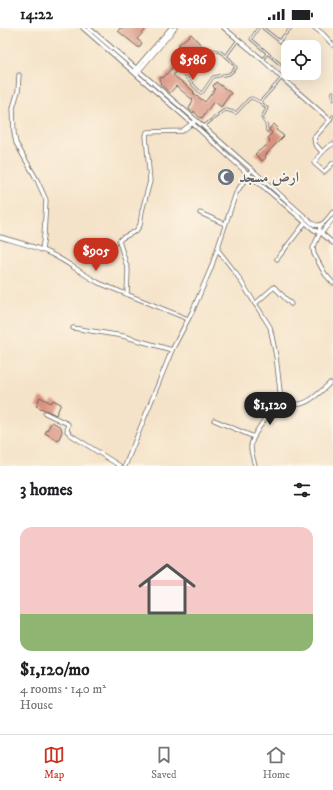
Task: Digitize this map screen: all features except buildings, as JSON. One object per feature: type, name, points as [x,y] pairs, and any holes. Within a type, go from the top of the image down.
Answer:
[{"type":"street","points":[[83,28],[136,71]]},
{"type":"street","points":[[89,28],[194,121],[248,174],[305,223],[315,231],[320,232],[333,243]]},
{"type":"street","points":[[136,71],[171,28]]},
{"type":"street","points":[[136,71],[175,28]]},
{"type":"street","points":[[224,28],[281,77]]},
{"type":"street","points":[[315,28],[333,45]]},
{"type":"street","points":[[19,75],[18,91],[13,108],[14,133],[16,143],[37,180],[46,200],[42,250]]},
{"type":"street","points":[[284,80],[331,118],[314,138],[315,144],[322,152]]},
{"type":"street","points":[[194,121],[203,127],[312,223],[320,226]]},
{"type":"street","points":[[127,294],[128,270],[119,240],[136,231],[140,225],[150,181],[146,136],[147,132],[182,131],[194,121]]},
{"type":"street","points":[[333,144],[322,152],[315,165],[324,172],[333,163]]},
{"type":"street","points":[[125,466],[172,350],[199,296],[218,250],[236,193],[252,170]]},
{"type":"street","points":[[320,226],[333,212]]},
{"type":"street","points":[[200,213],[225,224]]},
{"type":"street","points":[[320,232],[324,230],[333,219]]},
{"type":"street","points":[[277,259],[305,223]]},
{"type":"street","points":[[320,226],[319,238],[313,248],[314,254],[325,274],[333,283]]},
{"type":"street","points":[[0,237],[42,250],[64,261],[87,276],[188,319]]},
{"type":"street","points":[[218,250],[235,272],[270,327],[276,356],[281,400],[261,425],[254,437],[251,446],[255,466]]},
{"type":"street","points":[[255,304],[274,287],[291,304]]},
{"type":"street","points":[[73,328],[123,336],[172,350]]},
{"type":"street","points":[[281,400],[293,405],[300,405],[314,398],[330,383]]},
{"type":"street","points":[[45,413],[68,424],[67,431],[70,435],[120,466]]},
{"type":"street","points":[[214,420],[254,437]]},
{"type":"lane","points":[[258,28],[251,39],[281,64]]},
{"type":"lane","points":[[263,28],[279,41],[291,28]]},
{"type":"lane","points":[[226,56],[238,39]]},
{"type":"lane","points":[[216,50],[226,56],[236,68],[229,74],[213,77],[201,93],[183,75],[183,71],[197,55],[216,50]]},
{"type":"lane","points":[[263,60],[267,53]]},
{"type":"lane","points":[[260,102],[281,79]]},
{"type":"lane","points":[[333,92],[333,100]]},
{"type":"lane","points":[[203,127],[223,111],[227,110],[236,114],[250,98],[252,98],[260,102],[267,109],[262,118],[266,124],[267,131]]},
{"type":"place","name":"ارض مسجد","points":[[226,177]]}]
